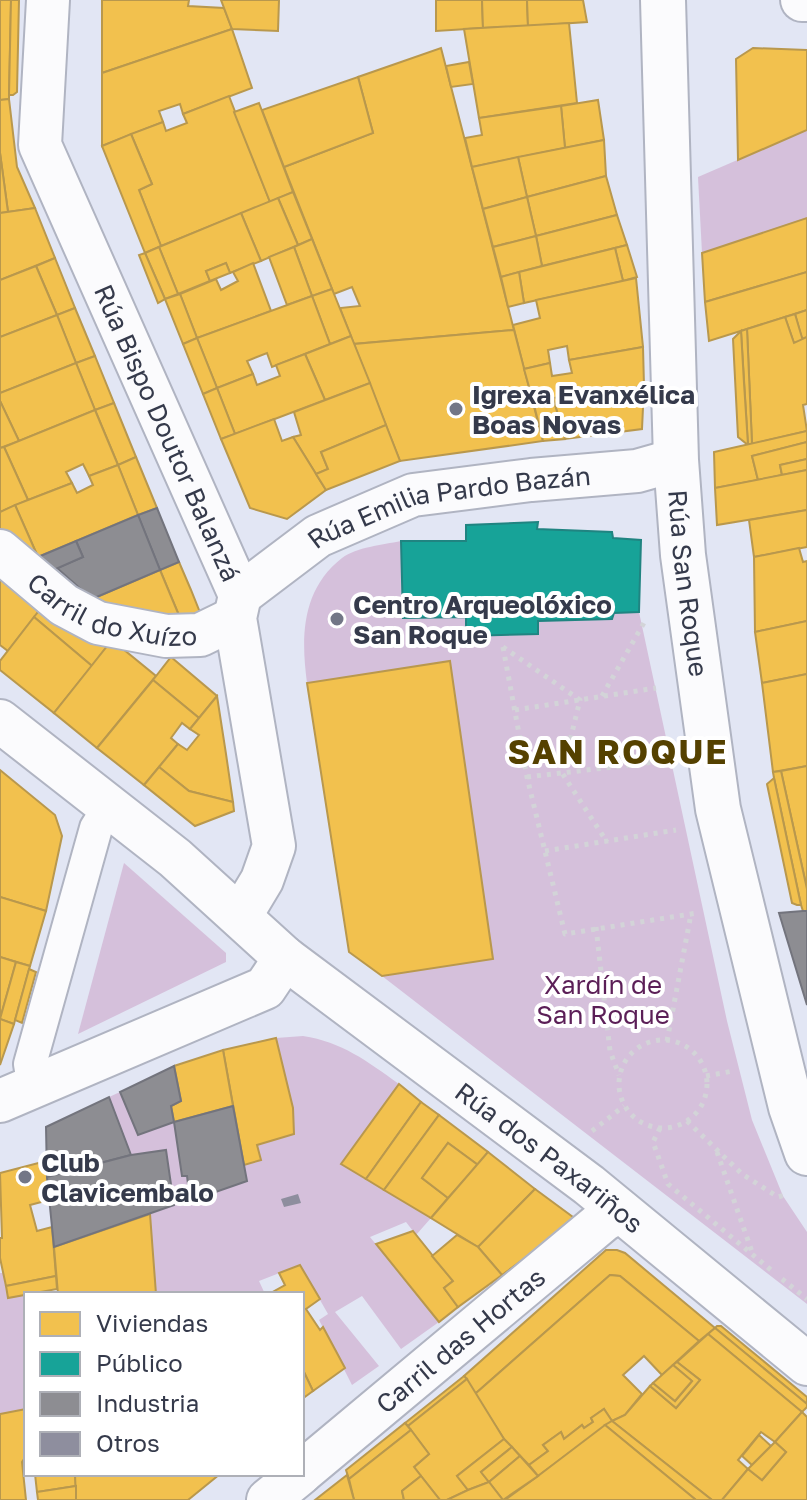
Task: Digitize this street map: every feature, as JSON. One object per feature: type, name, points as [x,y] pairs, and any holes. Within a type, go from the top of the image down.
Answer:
[{"type":"street","name":"Rúa Bispo Doutor Balanzá","points":[[48,0],[40,145],[238,607],[274,846],[262,880],[241,915]]},
{"type":"street","name":"Rúa San Roque","points":[[663,0],[676,460],[683,555],[718,809],[791,1107],[802,1172]]},
{"type":"street","name":"Rúa Emilia Pardo Bazán","points":[[238,607],[318,536],[413,495],[637,471],[676,460]]},
{"type":"street","name":"Carril do Xuízo","points":[[0,551],[64,605],[98,623],[166,636],[200,635],[238,607]]},
{"type":"street","name":"Rúa dos Paxariños","points":[[0,721],[175,858],[285,958],[620,1211],[807,1364]]},
{"type":"street","points":[[17,1095],[30,1064],[96,828],[110,806]]},
{"type":"street","points":[[17,1095],[265,988],[285,958]]},
{"type":"street","name":"Carril das Hortas","points":[[304,1470],[604,1220],[620,1211]]},
{"type":"street","name":"Carril das Hortas","points":[[268,1500],[297,1476]]},
{"type":"path","points":[[602,696],[650,612]]},
{"type":"path","points":[[580,700],[503,647],[527,777],[565,934],[707,911]]},
{"type":"path","points":[[515,710],[668,686]]},
{"type":"path","points":[[580,700],[562,773],[607,842]]},
{"type":"path","points":[[527,777],[666,761]]},
{"type":"path","points":[[545,851],[678,829]]},
{"type":"path","points":[[667,1041],[691,914]]},
{"type":"path","points":[[596,927],[610,1051],[619,1076],[619,1092],[624,1106],[646,1125],[660,1128],[674,1127],[687,1121],[703,1101],[706,1076],[700,1061],[690,1050],[677,1043],[647,1043],[634,1051],[619,1076]]},
{"type":"path","points":[[706,1076],[736,1070]]},
{"type":"path","points":[[591,1130],[624,1106]]},
{"type":"path","points":[[687,1121],[742,1174],[778,1197],[802,1172]]},
{"type":"path","points":[[660,1128],[653,1142],[668,1184],[807,1299]]},
{"type":"path","points":[[717,1151],[752,1253]]},
{"type":"green space","points":[[807,130],[807,218],[702,253],[698,177]]},
{"type":"green space","name":"Xardín de San Roque","points":[[401,541],[404,618],[466,617],[466,636],[537,634],[538,621],[612,619],[614,613],[639,612],[727,1021],[752,1120],[783,1196],[807,1232],[807,1304],[382,976],[493,958],[450,661],[307,683],[305,632],[311,600],[318,585],[328,571],[348,554]]},
{"type":"green space","points":[[124,863],[226,953],[226,962],[78,1034]]},
{"type":"green space","points":[[303,1036],[330,1043],[365,1060],[399,1084],[342,1164],[431,1218],[416,1235],[406,1222],[370,1237],[439,1322],[401,1349],[362,1296],[335,1312],[379,1366],[352,1385],[319,1320],[328,1314],[300,1265],[259,1281],[264,1292],[156,1292],[150,1214],[174,1205],[166,1150],[131,1155],[109,1097],[120,1092],[138,1135],[174,1122],[182,1175],[187,1176],[191,1201],[247,1181],[244,1165],[261,1160],[257,1145],[276,1038]]},
{"type":"green space","points":[[0,1273],[3,1273],[8,1298],[24,1295],[24,1409],[0,1414]]},
{"type":"building: Viviendas","points":[[0,0],[11,0],[9,99],[0,100]]},
{"type":"building: Viviendas","points":[[11,0],[19,0],[17,92],[9,95]]},
{"type":"building: Viviendas","points":[[102,0],[189,0],[188,6],[224,8],[232,29],[102,73]]},
{"type":"building: Viviendas","points":[[221,0],[279,0],[278,31],[232,29]]},
{"type":"building: Viviendas","points":[[436,0],[482,0],[483,28],[436,31]]},
{"type":"building: Viviendas","points":[[482,0],[527,0],[528,26],[483,28]]},
{"type":"building: Viviendas","points":[[527,0],[583,0],[587,22],[528,26]]},
{"type":"building: Viviendas","points":[[569,23],[577,103],[479,118],[464,29]]},
{"type":"building: Viviendas","points":[[232,29],[252,88],[183,114],[180,104],[159,111],[163,122],[102,146],[102,73]]},
{"type":"building: Viviendas","points":[[441,48],[514,330],[354,344],[340,308],[360,306],[352,287],[334,294],[284,167],[373,133],[358,77]]},
{"type":"building: Viviendas","points":[[753,48],[807,50],[807,130],[738,160],[736,59]]},
{"type":"building: Viviendas","points":[[469,62],[473,84],[451,87],[446,66]]},
{"type":"building: Viviendas","points":[[358,77],[373,133],[284,167],[262,110]]},
{"type":"building: Viviendas","points":[[229,96],[270,202],[161,246],[139,190],[152,184],[131,134],[163,122],[166,131],[187,123],[183,114]]},
{"type":"building: Viviendas","points":[[9,99],[17,167],[35,208],[8,212],[0,153],[0,100]]},
{"type":"building: Viviendas","points":[[598,100],[604,140],[565,148],[561,106]]},
{"type":"building: Viviendas","points":[[259,103],[293,192],[270,202],[234,112]]},
{"type":"building: Viviendas","points":[[561,106],[565,148],[472,167],[465,138],[482,135],[479,118]]},
{"type":"building: Viviendas","points":[[131,134],[152,184],[139,190],[161,246],[145,253],[102,146]]},
{"type":"building: Viviendas","points":[[604,140],[606,176],[527,197],[518,157]]},
{"type":"building: Viviendas","points":[[0,153],[8,212],[0,213]]},
{"type":"building: Viviendas","points":[[518,157],[527,197],[483,209],[472,167]]},
{"type":"building: Viviendas","points":[[606,176],[617,215],[536,236],[527,197]]},
{"type":"building: Viviendas","points":[[293,192],[312,239],[298,245],[278,198]]},
{"type":"building: Viviendas","points":[[527,197],[536,236],[493,247],[483,209]]},
{"type":"building: Viviendas","points":[[278,198],[298,245],[261,261],[241,213]]},
{"type":"building: Viviendas","points":[[35,208],[55,258],[0,280],[0,213]]},
{"type":"building: Viviendas","points":[[241,213],[261,261],[230,273],[226,263],[206,271],[210,281],[178,294],[159,247]]},
{"type":"building: Viviendas","points":[[617,215],[627,245],[542,266],[536,236]]},
{"type":"building: Viviendas","points":[[807,218],[807,272],[705,302],[702,253]]},
{"type":"building: Viviendas","points":[[536,236],[542,266],[501,277],[493,247]]},
{"type":"building: Viviendas","points":[[312,239],[332,289],[312,296],[294,247]]},
{"type":"building: Viviendas","points":[[627,245],[637,277],[623,281],[615,248]]},
{"type":"building: Viviendas","points":[[159,247],[178,294],[165,299],[145,253]]},
{"type":"building: Viviendas","points":[[294,247],[312,296],[287,305],[269,257]]},
{"type":"building: Viviendas","points":[[615,248],[623,281],[524,303],[519,272]]},
{"type":"building: Viviendas","points":[[145,253],[165,299],[158,303],[139,255]]},
{"type":"building: Viviendas","points":[[55,258],[75,308],[57,315],[36,266]]},
{"type":"building: Viviendas","points":[[226,263],[230,273],[210,281],[206,271]]},
{"type":"building: Viviendas","points":[[253,263],[271,311],[197,338],[180,294],[216,279],[221,290],[238,281],[233,272]]},
{"type":"building: Viviendas","points":[[36,266],[57,315],[0,337],[0,280]]},
{"type":"building: Viviendas","points":[[519,272],[524,303],[508,307],[501,277]]},
{"type":"building: Viviendas","points":[[807,272],[807,310],[709,341],[705,302]]},
{"type":"building: Viviendas","points":[[636,278],[643,347],[569,360],[567,346],[548,350],[550,363],[524,369],[513,325],[540,318],[536,300]]},
{"type":"building: Viviendas","points":[[332,289],[351,336],[330,344],[312,296]]},
{"type":"building: Viviendas","points":[[180,294],[197,338],[183,344],[165,299]]},
{"type":"building: Viviendas","points":[[312,296],[330,344],[272,367],[267,353],[247,361],[253,374],[217,388],[197,338]]},
{"type":"building: Viviendas","points":[[75,308],[95,356],[76,363],[57,315]]},
{"type":"building: Viviendas","points":[[807,310],[807,337],[802,339],[795,314]]},
{"type":"building: Viviendas","points":[[795,314],[803,341],[794,343],[785,317]]},
{"type":"building: Viviendas","points":[[57,315],[76,363],[0,393],[0,337]]},
{"type":"building: Viviendas","points":[[785,317],[794,343],[807,337],[807,404],[803,405],[807,431],[752,444],[747,329]]},
{"type":"building: Viviendas","points":[[747,329],[752,444],[748,445],[741,331]]},
{"type":"building: Viviendas","points":[[514,330],[543,441],[400,461],[354,344]]},
{"type":"building: Viviendas","points":[[741,331],[748,445],[738,437],[733,339]]},
{"type":"building: Viviendas","points":[[351,336],[370,383],[325,400],[305,354]]},
{"type":"building: Viviendas","points":[[197,338],[217,388],[203,394],[183,344]]},
{"type":"building: Viviendas","points":[[643,347],[644,386],[533,401],[524,369],[550,363],[552,376],[572,373],[569,360]]},
{"type":"building: Viviendas","points":[[305,354],[325,400],[235,434],[217,388],[253,374],[257,385],[280,376],[276,365]]},
{"type":"building: Viviendas","points":[[95,356],[114,403],[95,410],[76,363]]},
{"type":"building: Viviendas","points":[[76,363],[95,410],[19,441],[0,401],[0,393]]},
{"type":"building: Viviendas","points":[[370,383],[386,425],[321,452],[328,469],[316,474],[293,437],[301,435],[294,412]]},
{"type":"building: Viviendas","points":[[644,386],[642,429],[565,439],[553,398]]},
{"type":"building: Viviendas","points":[[217,388],[235,434],[221,439],[203,394]]},
{"type":"building: Viviendas","points":[[553,398],[565,439],[543,441],[533,401]]},
{"type":"building: Viviendas","points":[[0,401],[19,441],[0,448]]},
{"type":"building: Viviendas","points":[[114,403],[136,457],[118,465],[95,410]]},
{"type":"building: Viviendas","points":[[95,410],[118,465],[89,476],[83,464],[66,472],[72,483],[28,500],[4,447]]},
{"type":"building: Viviendas","points":[[274,419],[282,441],[293,437],[326,490],[287,519],[250,508],[221,439]]},
{"type":"building: Viviendas","points":[[386,425],[400,461],[326,490],[316,474],[328,469],[321,452]]},
{"type":"building: Viviendas","points":[[807,431],[807,442],[752,456],[758,480],[715,488],[714,452]]},
{"type":"building: Viviendas","points":[[807,442],[807,459],[780,465],[782,475],[758,480],[752,456]]},
{"type":"building: Viviendas","points":[[4,447],[28,500],[0,512],[0,448]]},
{"type":"building: Viviendas","points":[[136,457],[157,508],[138,515],[118,465]]},
{"type":"building: Viviendas","points":[[807,459],[807,470],[782,475],[780,465]]},
{"type":"building: Viviendas","points":[[118,465],[138,515],[38,557],[15,505],[72,483],[77,493],[93,485],[89,476]]},
{"type":"building: Viviendas","points":[[807,470],[807,510],[717,525],[715,488]]},
{"type":"building: Viviendas","points":[[15,505],[38,557],[0,542],[0,512]]},
{"type":"building: Viviendas","points":[[807,510],[807,547],[754,557],[749,520]]},
{"type":"building: Viviendas","points":[[799,548],[803,562],[807,561],[807,621],[755,632],[754,557]]},
{"type":"building: Viviendas","points":[[179,562],[203,620],[183,625],[160,570]]},
{"type":"building: Viviendas","points":[[0,565],[42,607],[8,651],[0,645]]},
{"type":"building: Viviendas","points":[[160,570],[183,625],[97,614],[92,599]]},
{"type":"building: Viviendas","points":[[42,607],[112,640],[92,666],[34,617]]},
{"type":"building: Viviendas","points":[[34,617],[92,666],[54,713],[0,670],[0,661]]},
{"type":"building: Viviendas","points":[[807,621],[807,674],[762,683],[755,632]]},
{"type":"building: Viviendas","points":[[112,640],[156,676],[97,748],[54,713]]},
{"type":"building: Viviendas","points":[[171,657],[217,696],[199,718],[153,680]]},
{"type":"building: Viviendas","points":[[450,661],[493,959],[382,976],[349,952],[307,683]]},
{"type":"building: Viviendas","points":[[807,674],[807,766],[773,772],[762,683]]},
{"type":"building: Viviendas","points":[[153,680],[199,718],[190,729],[182,723],[171,738],[178,744],[144,785],[97,748]]},
{"type":"building: Viviendas","points":[[217,696],[233,802],[189,791],[159,767],[178,744],[187,750],[199,735],[190,729]]},
{"type":"building: Viviendas","points":[[807,766],[807,889],[781,771]]},
{"type":"building: Viviendas","points":[[159,767],[189,791],[233,802],[234,811],[195,826],[144,785]]},
{"type":"building: Viviendas","points":[[0,770],[55,815],[62,836],[46,911],[0,897]]},
{"type":"building: Viviendas","points":[[781,771],[807,889],[807,911],[803,911],[801,905],[774,778],[773,772]]},
{"type":"building: Viviendas","points":[[774,778],[801,905],[792,903],[767,784]]},
{"type":"building: Viviendas","points":[[0,897],[46,911],[30,966],[0,957]]},
{"type":"building: Viviendas","points":[[0,957],[16,962],[0,1019]]},
{"type":"building: Viviendas","points":[[16,962],[30,966],[14,1024],[0,1019]]},
{"type":"building: Viviendas","points":[[29,969],[36,972],[22,1023],[15,1020]]},
{"type":"building: Viviendas","points":[[0,1019],[14,1024],[0,1065]]},
{"type":"building: Viviendas","points":[[276,1038],[293,1108],[294,1134],[257,1145],[261,1160],[244,1165],[223,1050]]},
{"type":"building: Viviendas","points":[[223,1050],[233,1106],[174,1122],[171,1106],[181,1101],[174,1066]]},
{"type":"building: Viviendas","points":[[399,1084],[421,1102],[366,1179],[341,1164]]},
{"type":"building: Viviendas","points":[[421,1102],[439,1115],[384,1190],[366,1179]]},
{"type":"building: Viviendas","points":[[439,1115],[488,1152],[478,1165],[448,1143],[422,1178],[448,1198],[431,1218],[384,1190]]},
{"type":"building: Viviendas","points":[[448,1143],[478,1165],[448,1198],[422,1178]]},
{"type":"building: Viviendas","points":[[488,1152],[535,1189],[478,1247],[431,1218]]},
{"type":"building: Viviendas","points":[[46,1161],[49,1200],[30,1205],[37,1231],[52,1227],[56,1276],[6,1286],[0,1258],[0,1173]]},
{"type":"building: Viviendas","points":[[535,1189],[577,1220],[502,1275],[478,1247]]},
{"type":"building: Viviendas","points":[[150,1214],[156,1292],[58,1292],[54,1247]]},
{"type":"building: Viviendas","points":[[413,1231],[453,1281],[444,1288],[458,1307],[439,1322],[376,1244]]},
{"type":"building: Viviendas","points":[[457,1235],[478,1247],[502,1275],[458,1307],[444,1288],[453,1281],[432,1256]]},
{"type":"building: Viviendas","points":[[606,1250],[625,1253],[715,1328],[699,1341],[620,1276],[610,1275],[475,1394],[464,1376]]},
{"type":"building: Viviendas","points":[[300,1265],[320,1299],[306,1309],[320,1330],[323,1327],[345,1368],[313,1391],[304,1372],[304,1292],[273,1292],[285,1285],[279,1273]]},
{"type":"building: Viviendas","points":[[610,1275],[620,1276],[699,1341],[662,1375],[644,1356],[623,1375],[642,1394],[625,1415],[612,1421],[604,1409],[591,1418],[593,1422],[584,1428],[582,1425],[564,1439],[561,1432],[543,1445],[548,1451],[529,1465],[504,1439],[475,1394]]},
{"type":"building: Viviendas","points":[[56,1276],[57,1289],[24,1292],[24,1295],[8,1298],[6,1286]]},
{"type":"building: Viviendas","points":[[721,1326],[807,1397],[807,1404],[715,1328]]},
{"type":"building: Viviendas","points":[[715,1328],[807,1407],[802,1412],[708,1334]]},
{"type":"building: Viviendas","points":[[708,1334],[802,1412],[775,1442],[761,1432],[738,1460],[748,1469],[722,1500],[712,1500],[612,1421],[625,1415],[650,1386],[676,1408],[700,1380],[677,1362]]},
{"type":"building: Viviendas","points":[[677,1362],[700,1380],[676,1408],[650,1386],[653,1383],[675,1401],[692,1381],[673,1365]]},
{"type":"building: Viviendas","points":[[673,1365],[692,1381],[675,1401],[653,1383]]},
{"type":"building: Viviendas","points":[[304,1372],[313,1391],[304,1398]]},
{"type":"building: Viviendas","points":[[464,1376],[467,1379],[408,1426],[405,1423]]},
{"type":"building: Viviendas","points":[[467,1379],[504,1439],[457,1476],[468,1490],[440,1500],[414,1467],[429,1454],[408,1426]]},
{"type":"building: Viviendas","points":[[24,1409],[22,1462],[26,1500],[0,1500],[0,1414]]},
{"type":"building: Viviendas","points":[[604,1409],[612,1421],[538,1476],[529,1465],[548,1451],[543,1445],[561,1432],[564,1439],[582,1425],[584,1428],[593,1422],[591,1418]]},
{"type":"building: Viviendas","points":[[802,1412],[807,1417],[807,1500],[722,1500],[748,1469],[762,1480],[786,1452],[775,1442]]},
{"type":"building: Viviendas","points":[[612,1421],[712,1500],[696,1500],[605,1425]]},
{"type":"building: Viviendas","points":[[405,1423],[411,1430],[349,1479],[346,1470]]},
{"type":"building: Viviendas","points":[[605,1425],[696,1500],[505,1500],[538,1476]]},
{"type":"building: Viviendas","points":[[411,1430],[429,1454],[414,1467],[421,1476],[402,1491],[404,1500],[354,1500],[349,1479]]},
{"type":"building: Viviendas","points":[[759,1435],[771,1446],[752,1465],[742,1456]]},
{"type":"building: Viviendas","points":[[504,1439],[512,1447],[481,1472],[489,1482],[468,1490],[457,1476]]},
{"type":"building: Viviendas","points":[[775,1442],[786,1452],[762,1480],[748,1469]]},
{"type":"building: Viviendas","points":[[512,1447],[520,1456],[489,1482],[481,1472]]},
{"type":"building: Viviendas","points":[[520,1456],[538,1476],[503,1500],[489,1482]]},
{"type":"building: Viviendas","points":[[347,1475],[354,1500],[315,1500]]},
{"type":"building: Viviendas","points":[[35,1476],[75,1476],[76,1486],[37,1492]]},
{"type":"building: Viviendas","points":[[75,1476],[218,1476],[188,1500],[76,1500]]},
{"type":"building: Viviendas","points":[[421,1476],[440,1500],[404,1500],[402,1491]]},
{"type":"building: Viviendas","points":[[489,1482],[503,1500],[447,1500],[468,1490]]},
{"type":"building: Viviendas","points":[[76,1486],[76,1500],[38,1500],[37,1492]]},
{"type":"building: Público","points":[[538,522],[537,529],[612,532],[613,538],[641,540],[639,612],[614,613],[612,619],[538,621],[538,634],[466,636],[466,617],[403,618],[401,541],[466,541],[466,525]]},
{"type":"building: Industria","points":[[157,508],[179,562],[160,570],[138,515]]},
{"type":"building: Industria","points":[[138,515],[160,570],[92,599],[57,568],[83,557],[76,541]]},
{"type":"building: Industria","points":[[76,541],[83,557],[40,576],[38,557]]},
{"type":"building: Industria","points":[[807,911],[807,1005],[779,913]]},
{"type":"building: Industria","points":[[174,1066],[181,1101],[171,1106],[174,1122],[138,1135],[120,1092]]},
{"type":"building: Industria","points":[[109,1097],[131,1155],[47,1177],[46,1127]]},
{"type":"building: Industria","points":[[233,1106],[247,1181],[190,1201],[187,1176],[182,1176],[174,1122]]},
{"type":"building: Industria","points":[[166,1150],[174,1205],[54,1247],[47,1177],[131,1155]]},
{"type":"building: Otros","points":[[298,1194],[301,1203],[284,1207],[281,1199]]},
{"type":"place","name":"Igrexa Evanxélica Boas Novas","points":[[456,409]]},
{"type":"place","name":"Centro Arqueolóxico San Roque","points":[[337,619]]},
{"type":"place","name":"Club Clavicembalo","points":[[25,1177]]},
{"type":"district","name":"SAN ROQUE","points":[[618,751]]}]
